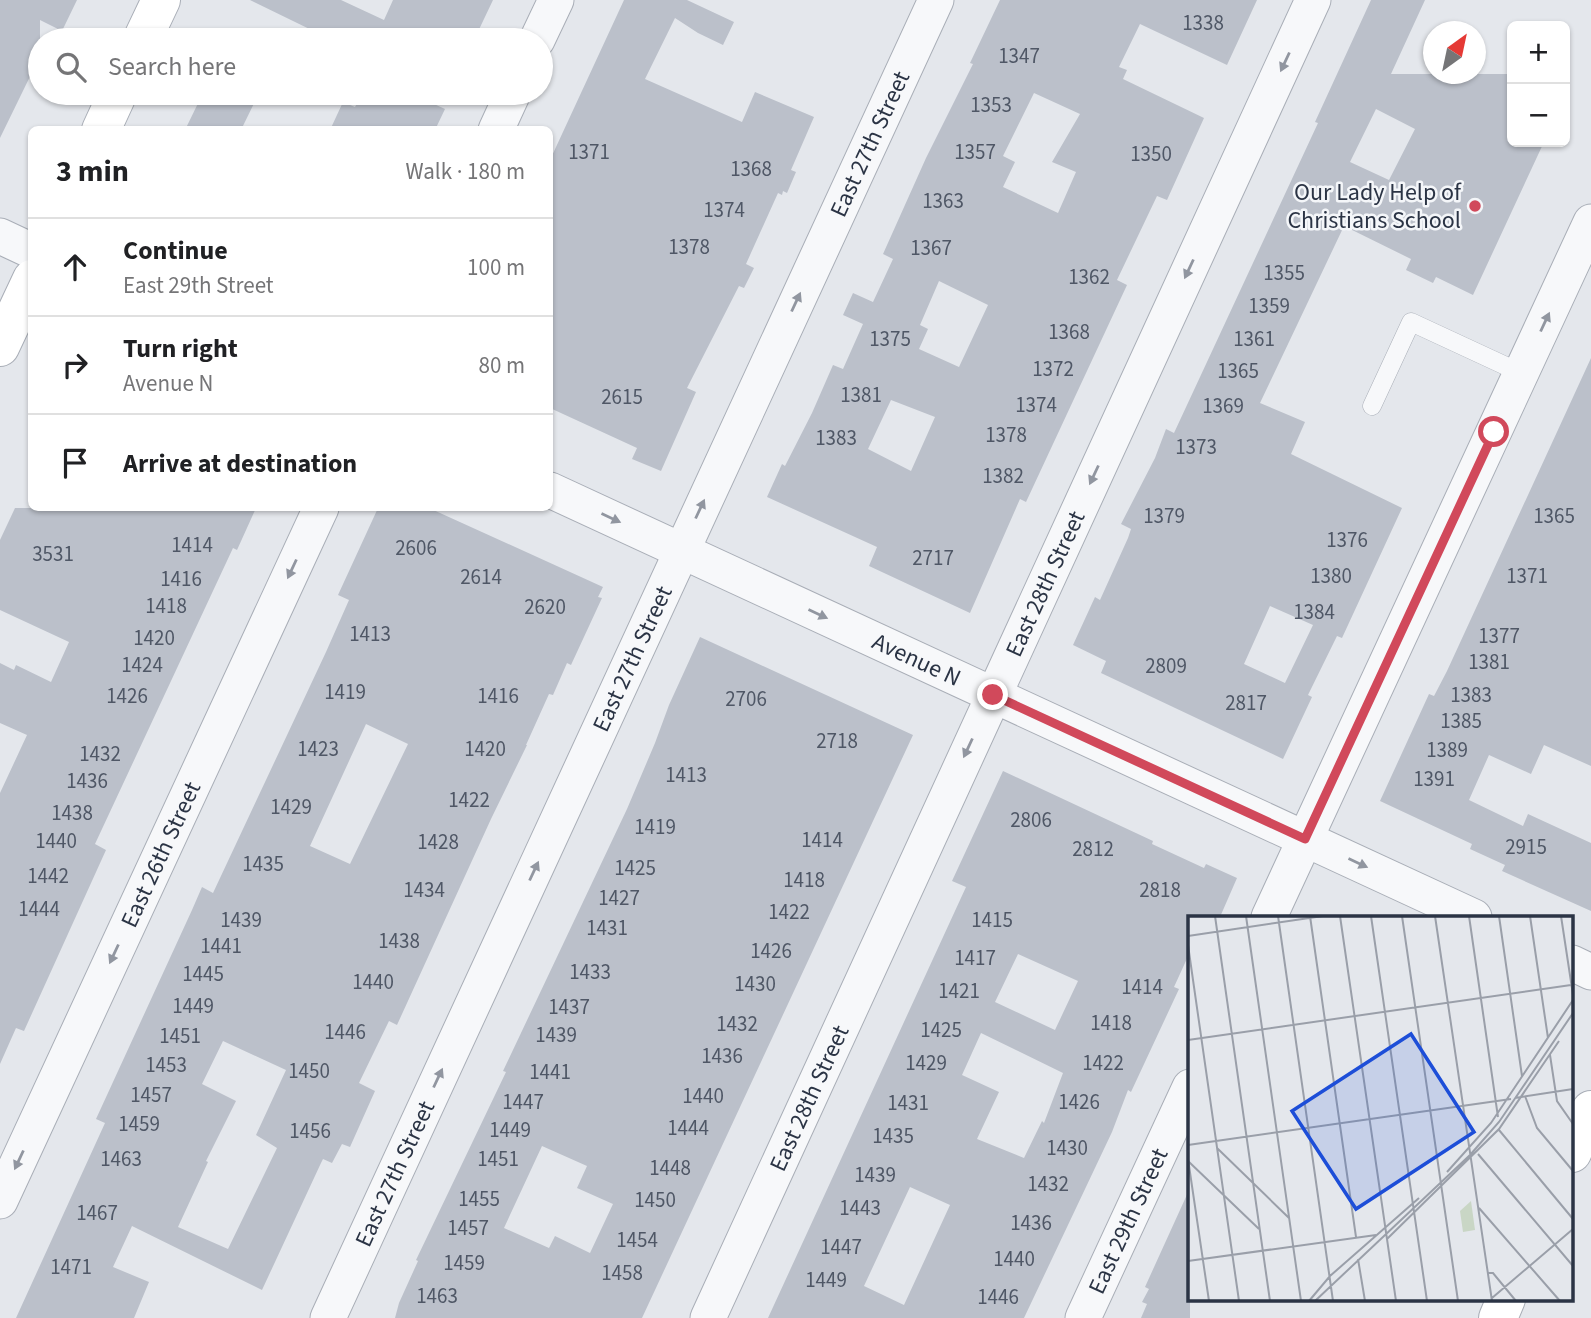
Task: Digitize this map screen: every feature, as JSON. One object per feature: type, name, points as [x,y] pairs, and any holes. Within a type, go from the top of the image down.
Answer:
[{"type":"main road","points":[[148,28],[161,0]]},
{"type":"main road","points":[[103,126],[112,105]]},
{"type":"main road","points":[[0,347],[28,288]]},
{"type":"main road","points":[[1574,1148],[1591,1110]]},
{"type":"main road","points":[[1497,1318],[1506,1300]]},
{"type":"street","points":[[543,28],[556,0]]},
{"type":"street","name":"East 27th Street","points":[[328,1318],[936,0]]},
{"type":"street","name":"East 28th Street","points":[[708,1318],[1313,0]]},
{"type":"street","points":[[498,126],[507,105]]},
{"type":"street","points":[[1269,916],[1591,222]]},
{"type":"street","points":[[0,236],[28,249]]},
{"type":"street","name":"Avenue N","points":[[553,491],[1472,916]]},
{"type":"street","name":"East 26th Street","points":[[0,1201],[320,511]]},
{"type":"street","points":[[1574,964],[1591,972]]},
{"type":"street","name":"East 29th Street","points":[[1083,1318],[1188,1091]]},
{"type":"lane","points":[[1372,406],[1411,322],[1521,373]]},
{"type":"building","points":[[0,0],[77,0],[63,28],[56,28],[40,20],[40,28],[28,28],[28,81],[0,138]]},
{"type":"building","points":[[250,0],[341,0],[384,20],[393,0],[493,0],[480,28],[307,28]]},
{"type":"building","points":[[624,0],[687,0],[734,22],[723,45],[675,18],[645,79],[742,122],[755,92],[814,117],[791,170],[796,172],[787,193],[778,193],[746,264],[754,268],[744,288],[739,286],[687,388],[696,392],[661,471],[632,459],[637,448],[553,409],[553,154]]},
{"type":"building","points":[[1000,0],[1257,0],[1227,65],[1140,24],[1119,67],[1127,70],[1123,79],[1204,118],[1167,200],[1157,196],[1117,280],[1127,285],[1026,502],[1020,499],[970,613],[869,566],[877,547],[767,497],[782,464],[785,466],[812,413],[833,365],[843,369],[863,324],[843,315],[853,293],[873,302],[893,259],[883,254],[926,158],[973,64],[970,63]],"holes":[[[1034,93],[1080,114],[1052,162],[1076,172],[1058,213],[1003,187],[1015,162],[1003,156]],[[939,281],[988,305],[959,367],[919,349],[928,329],[920,325]],[[891,400],[935,417],[911,471],[868,449]]]},
{"type":"building","points":[[1371,0],[1425,0],[1391,74],[1423,74],[1423,84],[1486,84],[1486,74],[1507,74],[1507,147],[1542,147],[1473,295],[1436,277],[1433,283],[1406,270],[1411,259],[1344,226],[1260,403],[1305,422],[1291,454],[1402,508],[1342,638],[1337,636],[1308,695],[1312,697],[1283,759],[1101,673],[1106,661],[1073,645],[1095,597],[1100,600],[1128,538],[1131,529],[1121,524],[1155,458],[1166,429],[1174,433],[1318,123],[1315,122]],"holes":[[[1376,109],[1415,129],[1389,180],[1350,162]],[[1270,606],[1313,625],[1285,683],[1244,664]]]},
{"type":"building","points":[[197,105],[253,105],[243,126],[187,126]]},
{"type":"building","points":[[342,105],[436,105],[445,109],[437,126],[332,126]]},
{"type":"building","points":[[1591,358],[1591,766],[1544,745],[1531,774],[1489,755],[1469,800],[1523,826],[1528,814],[1591,843],[1591,911],[1502,871],[1505,865],[1470,849],[1472,844],[1380,801],[1429,694],[1434,696],[1447,671]]},
{"type":"building","points":[[15,508],[28,508],[28,511],[255,511],[237,550],[233,548],[95,844],[106,850],[24,1031],[16,1028],[0,1064],[0,793],[27,735],[0,723],[0,663],[14,670],[16,665],[51,682],[69,642],[0,610],[0,540]]},
{"type":"building","points":[[377,511],[436,511],[603,587],[598,597],[602,598],[571,665],[567,663],[553,695],[549,694],[397,1025],[389,1021],[359,1083],[375,1091],[350,1147],[342,1144],[332,1163],[323,1159],[262,1290],[132,1226],[113,1267],[149,1282],[134,1318],[16,1318],[105,1123],[96,1119],[202,887],[213,893],[349,600],[338,595]],"holes":[[[366,724],[408,744],[350,864],[310,846]],[[223,1041],[286,1070],[256,1135],[277,1148],[228,1249],[178,1227],[208,1162],[206,1161],[236,1101],[202,1084]]]},
{"type":"building","points":[[700,637],[913,735],[642,1318],[395,1318],[418,1261],[416,1260],[627,809]],"holes":[[[542,1146],[587,1166],[577,1188],[613,1204],[590,1253],[555,1236],[549,1248],[504,1228]]]},
{"type":"building","points":[[1003,771],[1153,841],[1152,844],[1204,868],[1206,864],[1237,878],[1220,916],[1188,916],[1188,956],[1174,987],[1179,989],[1131,1092],[1128,1090],[1112,1132],[1024,1318],[768,1318],[966,887],[952,881]],"holes":[[[1018,954],[1078,981],[1055,1030],[995,1002]],[[981,1033],[1063,1073],[1044,1123],[1042,1121],[1024,1158],[977,1139],[999,1092],[962,1075]],[[910,1187],[950,1205],[904,1305],[864,1286]]]},
{"type":"building","points":[[1188,1192],[1190,1318],[1141,1318],[1147,1304],[1142,1302],[1149,1289],[1145,1287]]},
{"type":"place","name":"Our Lady Help of Christians School","points":[[1475,206]]},
{"type":"route","points":[[993,695],[1305,839],[1494,432]]}]
